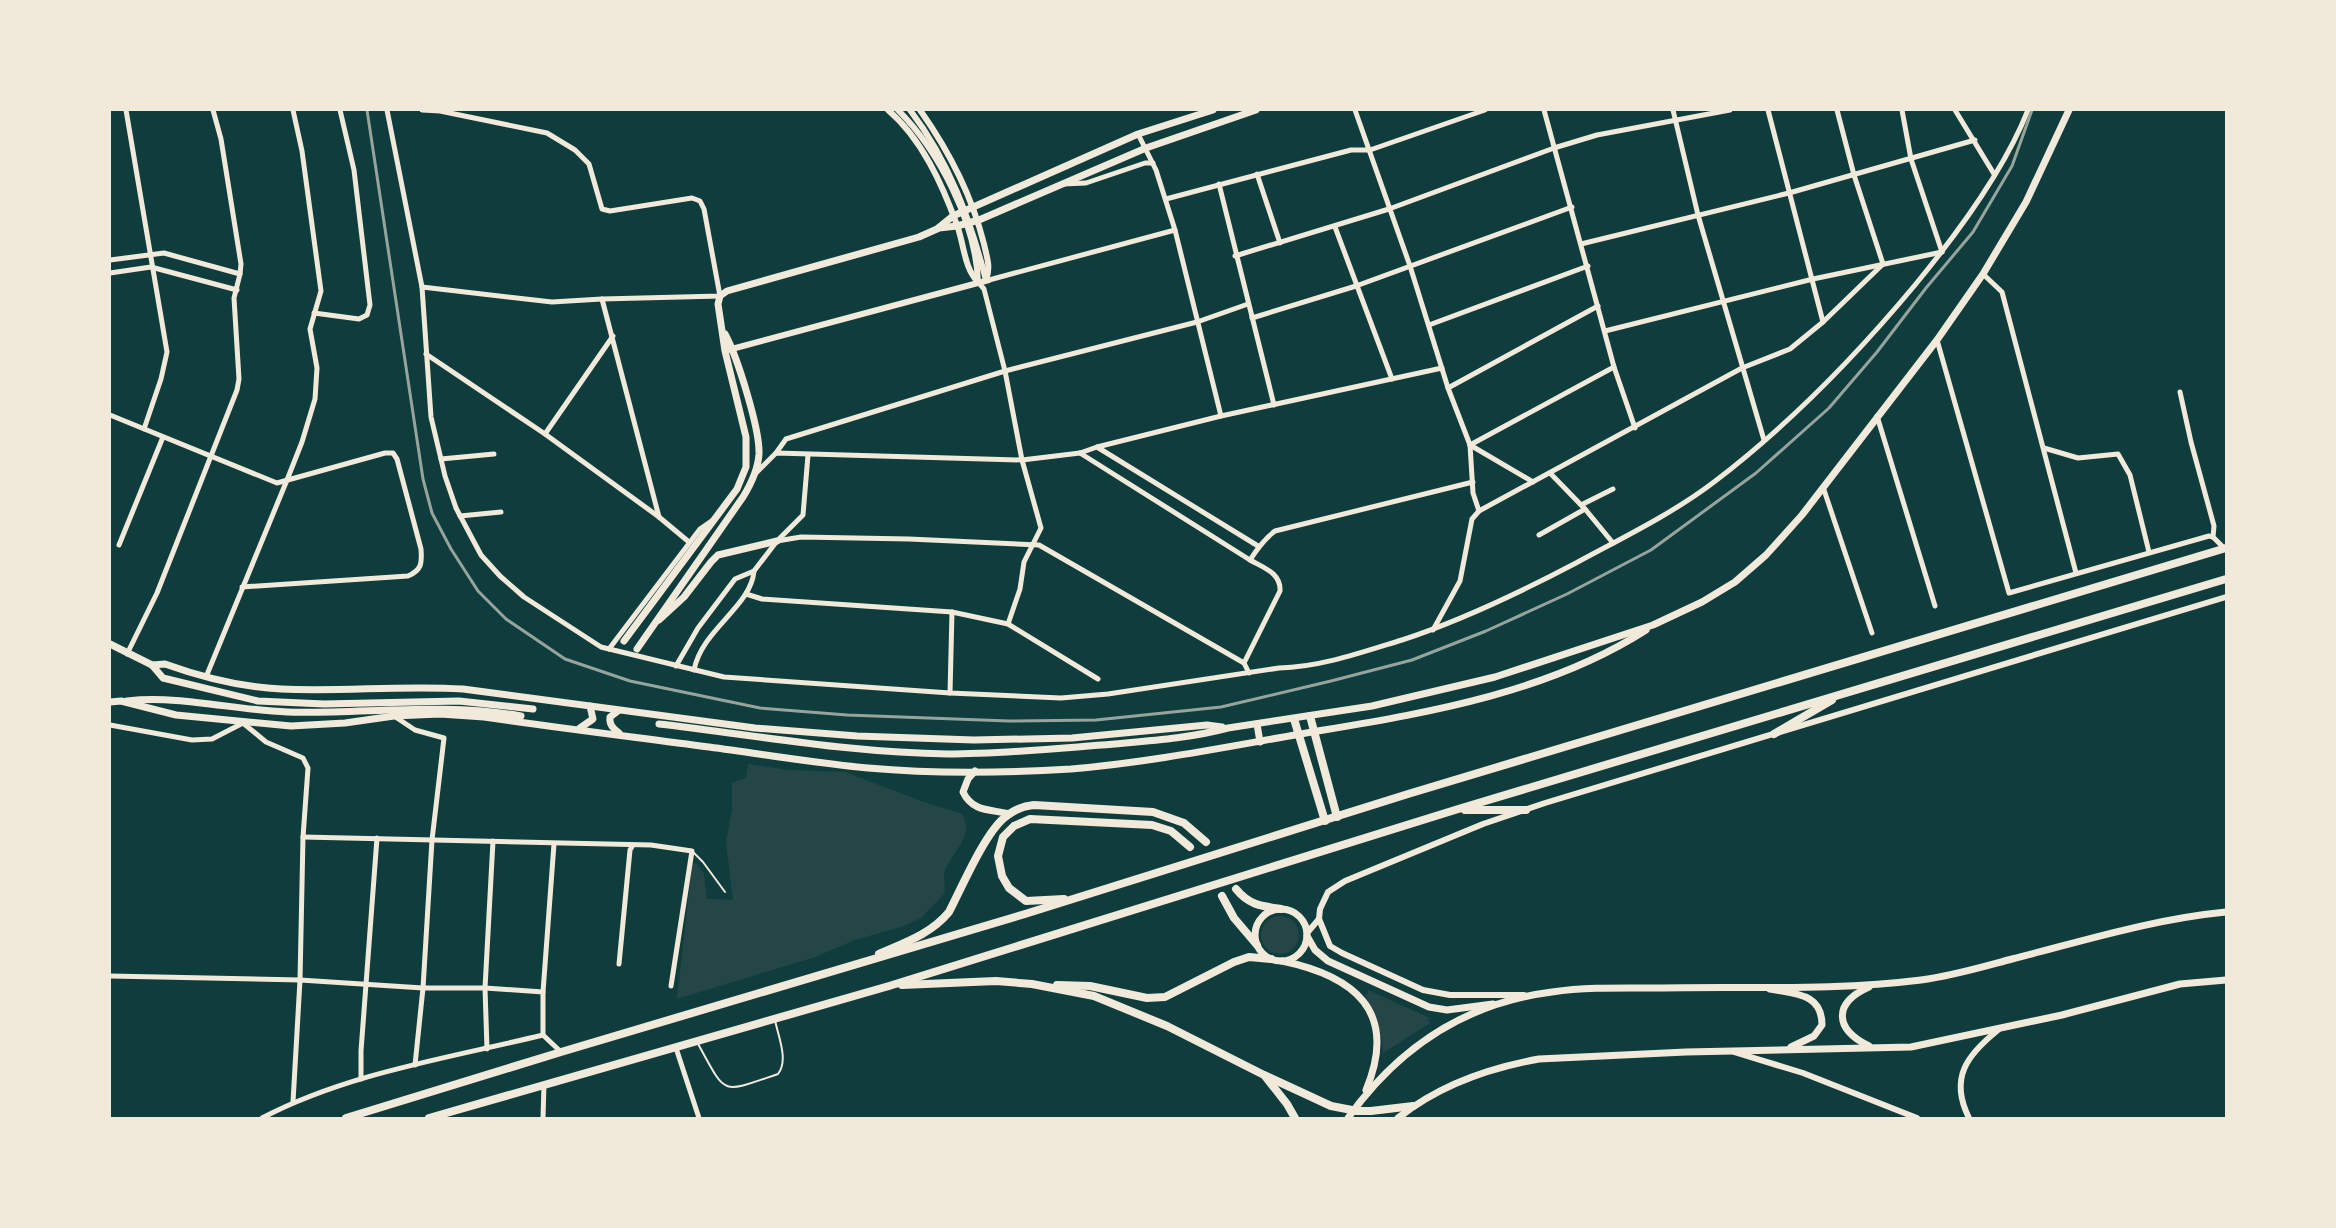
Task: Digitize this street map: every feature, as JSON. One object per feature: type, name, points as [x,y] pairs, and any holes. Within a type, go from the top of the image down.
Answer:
[{"type":"main road","points":[[937,229],[953,216],[1138,134],[1213,110]]},
{"type":"main road","points":[[624,641],[719,516],[744,474],[748,449],[725,351],[718,304],[720,296],[727,291],[893,246],[937,229],[979,220],[1146,148],[1256,110]]},
{"type":"main road","points":[[659,724],[820,744],[948,754],[1045,750],[1112,744],[1206,734],[1228,728],[1400,701],[1495,677],[1653,625],[1702,602],[1735,582],[1782,538],[1937,340],[1983,274],[2026,202],[2069,110]]},
{"type":"main road","points":[[634,648],[743,497],[756,473],[759,454],[757,439],[733,349],[723,332]]},
{"type":"main road","points":[[744,474],[756,473]]},
{"type":"main road","points":[[649,630],[684,597],[718,555],[777,541]]},
{"type":"main road","points":[[346,1119],[2225,548]]},
{"type":"main road","points":[[429,1119],[889,986],[1455,810],[2226,579]]},
{"type":"main road","points":[[110,700],[176,715],[243,723],[291,726],[440,714],[577,729],[863,767],[975,771],[1070,769],[1260,742],[1434,709],[1508,691],[1604,654],[1653,625]]},
{"type":"main road","points":[[110,644],[152,665],[163,678],[258,701],[304,704],[459,701],[533,709]]},
{"type":"main road","points":[[152,665],[165,664],[206,677],[279,688],[432,687],[463,689],[755,728],[919,738],[1072,738],[1207,725],[1228,728]]},
{"type":"main road","points":[[1774,734],[1845,693]]},
{"type":"main road","points":[[121,701],[150,698],[284,712],[435,708],[521,716]]},
{"type":"main road","points":[[577,729],[592,719],[590,706]]},
{"type":"main road","points":[[620,710],[612,714],[609,722],[611,727],[622,735]]},
{"type":"main road","points":[[1310,716],[1337,817]]},
{"type":"main road","points":[[1294,719],[1325,821]]},
{"type":"main road","points":[[1257,724],[1260,742]]},
{"type":"main road","points":[[975,771],[968,778],[963,792],[969,802],[986,811],[1010,814]]},
{"type":"main road","points":[[851,967],[921,935],[941,921],[949,912],[994,829],[1010,814],[1023,807],[1034,805],[1153,812],[1184,823],[1206,842]]},
{"type":"main road","points":[[1455,810],[1526,810]]},
{"type":"main road","points":[[1074,898],[1026,901],[1010,888],[1002,876],[998,855],[1003,837],[1014,826],[1035,819],[1152,825],[1171,831],[1190,847]]},
{"type":"main road","points":[[1236,889],[1245,900],[1261,906],[1291,911],[1299,916],[1315,950],[1328,961],[1429,1007],[1447,1010],[1504,1003]]},
{"type":"main road","points":[[1221,896],[1234,918],[1260,951],[1271,959]]},
{"type":"main road","points":[[1257,945],[1256,928],[1259,920],[1265,914],[1281,909]]},
{"type":"main road","points":[[1348,1119],[1362,1098],[1403,1056],[1432,1035],[1460,1020],[1530,995],[1581,989],[1874,985],[1924,980],[2161,921],[2226,912]]},
{"type":"main road","points":[[1282,961],[1299,953],[1307,935]]},
{"type":"main road","points":[[889,986],[962,981],[1090,986],[1147,998],[1165,997],[1234,962],[1249,957],[1307,966],[1356,993],[1367,1006],[1375,1023],[1377,1042],[1372,1074],[1362,1098]]},
{"type":"main road","points":[[1398,1119],[1413,1106],[1457,1083],[1539,1059],[1785,1049],[1911,1047],[1998,1030],[2180,984],[2226,980]]},
{"type":"main road","points":[[1032,984],[1094,996],[1167,1026],[1331,1106],[1357,1111],[1413,1106]]},
{"type":"main road","points":[[1871,1047],[1854,1039],[1847,1031],[1842,1016],[1846,1003],[1852,996],[1874,985]]},
{"type":"main road","points":[[1754,986],[1805,996],[1821,1010],[1822,1025],[1814,1036],[1785,1049]]},
{"type":"main road","points":[[1264,1075],[1287,1104],[1295,1119]]},
{"type":"street","points":[[126,110],[167,352],[161,379],[144,429]]},
{"type":"street","points":[[127,654],[157,593],[212,458],[239,379],[234,298],[240,274],[228,175],[213,110]]},
{"type":"street","points":[[206,677],[287,480],[315,399],[317,368],[310,329],[321,291],[302,151],[293,110]]},
{"type":"street","points":[[314,313],[359,319],[367,315],[370,305],[354,170],[340,110]]},
{"type":"street","points":[[387,110],[422,287],[431,417],[441,459],[460,516],[481,555],[524,597],[601,647],[724,677],[950,693],[1061,698],[1163,687],[1300,667],[1432,631],[1513,597],[1662,516],[1713,483],[1764,440],[1843,366],[1887,319],[1955,236],[2016,140],[2028,110]]},
{"type":"street","points":[[422,110],[440,110],[548,133],[575,150],[589,164],[602,209],[610,211],[692,198],[700,201],[704,209],[720,296],[602,298],[552,302],[422,287]]},
{"type":"street","points":[[888,110],[909,132],[944,192],[957,226],[970,275],[984,289],[1005,371],[1022,460],[1041,528],[1024,562],[1020,589],[1008,624]]},
{"type":"street","points":[[898,110],[927,144],[942,170],[965,222],[980,270],[987,280]]},
{"type":"street","points":[[910,110],[940,156],[959,195],[976,240],[980,270],[978,282]]},
{"type":"street","points":[[920,110],[935,131],[979,220],[990,264],[984,289]]},
{"type":"street","points":[[1355,110],[1410,266],[1448,388],[1470,445],[1473,493],[1479,511]]},
{"type":"street","points":[[1166,199],[1351,150],[1370,150],[1485,110]]},
{"type":"street","points":[[1544,110],[1614,366],[1635,428]]},
{"type":"street","points":[[1673,110],[1698,215],[1764,440]]},
{"type":"street","points":[[1235,256],[1389,209],[1554,148],[1597,135],[1730,110]]},
{"type":"street","points":[[1768,110],[1823,322]]},
{"type":"street","points":[[1838,110],[1854,175],[1883,264]]},
{"type":"street","points":[[1902,110],[1911,159],[1942,252]]},
{"type":"street","points":[[1955,110],[1994,174]]},
{"type":"street","points":[[1138,134],[1153,163],[1166,199],[1221,416]]},
{"type":"street","points":[[1581,244],[1789,193],[1975,140]]},
{"type":"street","points":[[1061,184],[1086,183],[1145,163],[1153,163]]},
{"type":"street","points":[[1257,174],[1280,243]]},
{"type":"street","points":[[944,192],[963,184]]},
{"type":"street","points":[[1219,184],[1235,256],[1274,405]]},
{"type":"street","points":[[1251,318],[1356,286],[1572,207]]},
{"type":"street","points":[[1335,227],[1392,379]]},
{"type":"street","points":[[725,351],[1175,230]]},
{"type":"street","points":[[1605,331],[1813,279],[1942,252]]},
{"type":"street","points":[[110,260],[164,253],[240,274]]},
{"type":"street","points":[[1432,631],[1460,581],[1472,519],[1479,511],[1742,368],[1790,349],[1823,322],[1883,264]]},
{"type":"street","points":[[110,273],[151,267],[237,290]]},
{"type":"street","points":[[1429,325],[1588,267]]},
{"type":"street","points":[[1983,274],[2002,292],[2076,573]]},
{"type":"street","points":[[602,298],[659,517]]},
{"type":"street","points":[[756,473],[786,439],[1005,371],[1197,322],[1248,304]]},
{"type":"street","points":[[1448,388],[1598,306]]},
{"type":"street","points":[[545,434],[613,336]]},
{"type":"street","points":[[1937,340],[2009,593],[2209,536],[2214,537],[2225,548]]},
{"type":"street","points":[[426,354],[545,434],[659,517],[689,543]]},
{"type":"street","points":[[1470,445],[1614,366]]},
{"type":"street","points":[[776,453],[1022,460],[1080,453],[1221,416],[1442,368]]},
{"type":"street","points":[[2180,392],[2214,526],[2214,537]]},
{"type":"street","points":[[110,415],[277,483],[385,453],[393,453],[397,459],[421,549],[422,564],[417,572],[408,576],[242,587]]},
{"type":"street","points":[[1877,416],[1935,606]]},
{"type":"street","points":[[119,545],[163,437]]},
{"type":"street","points":[[1470,445],[1533,482]]},
{"type":"street","points":[[1097,447],[1258,546]]},
{"type":"street","points":[[2044,448],[2078,458],[2118,454],[2130,475],[2149,552]]},
{"type":"street","points":[[1080,453],[1276,574],[1281,588],[1244,663]]},
{"type":"street","points":[[441,459],[494,454]]},
{"type":"street","points":[[676,666],[698,628],[735,579],[754,571],[777,541],[803,515],[808,455]]},
{"type":"street","points":[[1550,473],[1613,543]]},
{"type":"street","points":[[1250,560],[1258,546],[1275,531],[1473,482]]},
{"type":"street","points":[[1823,487],[1872,633]]},
{"type":"street","points":[[1539,535],[1613,489]]},
{"type":"street","points":[[460,516],[501,512]]},
{"type":"street","points":[[609,649],[700,529],[719,516]]},
{"type":"street","points":[[777,541],[801,537],[1034,545],[1047,549],[1244,663],[1249,673]]},
{"type":"street","points":[[694,670],[696,657],[710,635],[746,594],[753,581],[754,571]]},
{"type":"street","points":[[746,594],[762,599],[952,612],[1008,624],[1098,679]]},
{"type":"street","points":[[1307,935],[1319,919],[1328,892],[1345,881],[1483,824],[2226,597]]},
{"type":"street","points":[[950,693],[952,612]]},
{"type":"street","points":[[394,716],[415,730],[444,738],[432,840],[423,988],[415,1065]]},
{"type":"street","points":[[110,725],[192,740],[212,739],[243,723],[266,742],[303,758],[306,762],[308,768],[303,837],[300,980],[293,1102]]},
{"type":"street","points":[[303,837],[651,845],[692,851],[671,986]]},
{"type":"street","points":[[361,1079],[365,983],[377,838]]},
{"type":"street","points":[[487,1049],[485,988],[493,841]]},
{"type":"street","points":[[554,844],[543,992],[543,1035],[561,1052]]},
{"type":"street","points":[[619,963],[630,850],[633,845]]},
{"type":"street","points":[[1319,919],[1330,946],[1423,990],[1450,995],[1530,995]]},
{"type":"street","points":[[110,970],[112,976],[300,980],[423,988],[485,988],[543,992]]},
{"type":"street","points":[[1969,1119],[1959,1087],[1962,1073],[1971,1055],[1998,1030]]},
{"type":"street","points":[[262,1119],[293,1102],[361,1079],[543,1035]]},
{"type":"street","points":[[676,1048],[699,1119]]},
{"type":"street","points":[[1731,1051],[1803,1073],[1917,1119]]},
{"type":"street","points":[[543,1119],[544,1084]]},
{"type":"lane","points":[[692,851],[725,892]]},
{"type":"lane","points":[[697,1042],[719,1083],[735,1089],[778,1074],[782,1069],[783,1058],[774,1019]]},
{"type":"shaded area","points":[[748,764],[789,770],[845,772],[962,814],[966,829],[964,836],[945,870],[945,893],[921,918],[904,926],[855,940],[815,957],[677,999],[692,864],[696,863],[704,874],[707,899],[733,900],[726,842],[732,810],[732,783],[746,778]]},
{"type":"shaded area","points":[[1280,916],[1293,922],[1299,935],[1293,948],[1280,954],[1267,948],[1261,935],[1267,922]]},
{"type":"shaded area","points":[[1368,990],[1430,1018],[1428,1020],[1430,1023],[1383,1053],[1378,1023],[1364,994],[1368,994]]},
{"type":"railway","points":[[367,110],[423,479],[432,513],[451,549],[478,591],[506,619],[565,659],[630,681],[760,708],[847,715],[1009,721],[1096,720],[1221,707],[1412,660],[1486,631],[1567,594],[1651,550],[1756,473],[1829,408],[1973,232],[2012,166],[2032,110]]}]
